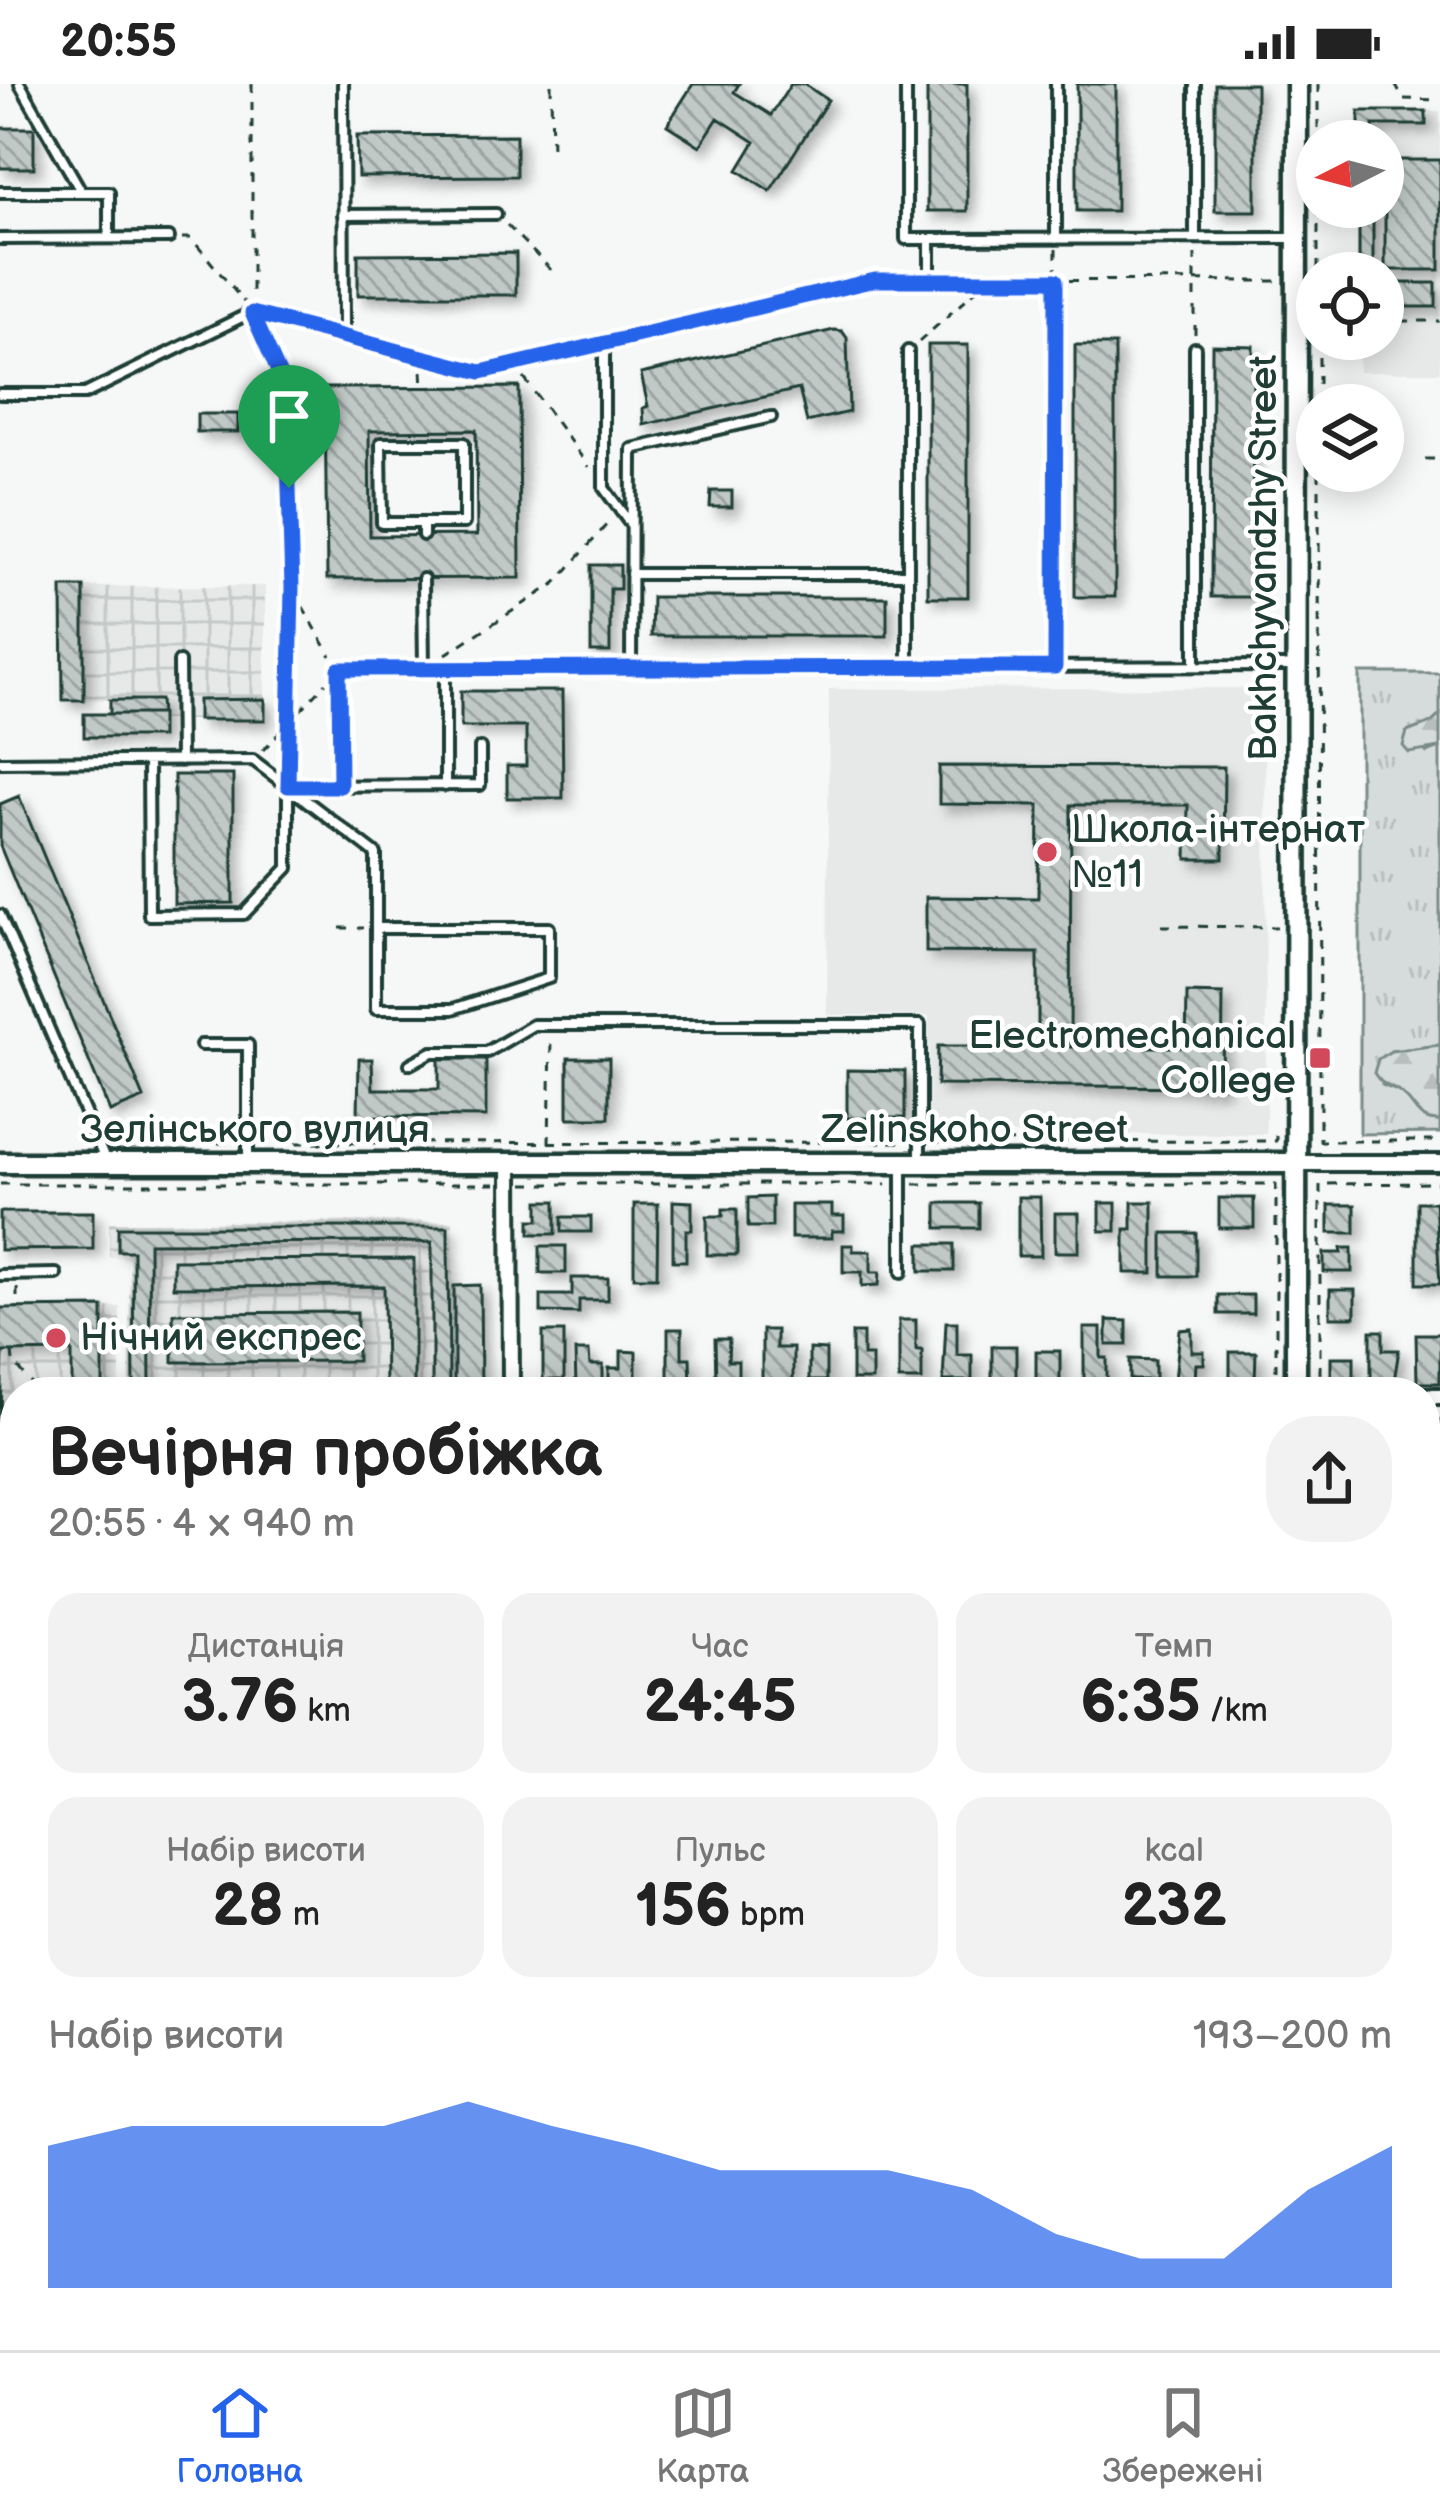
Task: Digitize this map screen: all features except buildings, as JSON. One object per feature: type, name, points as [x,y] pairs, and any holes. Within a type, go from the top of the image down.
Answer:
[{"type":"street","name":"Bakhchyvandzhy Street","points":[[1296,1377],[1297,84]]},
{"type":"street","name":"Зелінського вулиця","points":[[0,1163],[510,1163]]},
{"type":"street","name":"Zelinskoho Street","points":[[510,1163],[908,1170],[1440,1163]]},
{"type":"street","points":[[510,1163],[511,1377]]},
{"type":"lane","points":[[20,84],[82,192]]},
{"type":"lane","points":[[343,84],[344,336]]},
{"type":"lane","points":[[906,84],[906,239],[1298,238]]},
{"type":"lane","points":[[1055,84],[1055,238]]},
{"type":"lane","points":[[1195,84],[1195,238]]},
{"type":"lane","points":[[0,192],[109,192],[109,238]]},
{"type":"lane","points":[[344,215],[496,214]]},
{"type":"lane","points":[[0,239],[169,238]]},
{"type":"lane","points":[[0,394],[85,394],[252,313],[481,372],[875,280],[930,280],[930,239]]},
{"type":"lane","points":[[604,343],[604,488],[632,526]]},
{"type":"lane","points":[[1195,348],[1195,667]]},
{"type":"lane","points":[[1055,350],[1055,667]]},
{"type":"lane","points":[[908,351],[908,667]]},
{"type":"lane","points":[[632,668],[632,449],[771,417]]},
{"type":"lane","points":[[381,443],[464,443],[464,523],[423,523],[382,524],[381,443]]},
{"type":"lane","points":[[423,523],[423,536]]},
{"type":"lane","points":[[632,574],[908,574]]},
{"type":"lane","points":[[423,579],[424,668]]},
{"type":"lane","points":[[179,662],[180,761]]},
{"type":"lane","points":[[340,786],[339,669],[1297,666]]},
{"type":"lane","points":[[445,668],[446,786]]},
{"type":"lane","points":[[288,786],[480,785],[480,748]]},
{"type":"lane","points":[[0,762],[254,760],[376,854],[376,928],[376,1009],[453,1009],[549,978],[549,928],[376,928]]},
{"type":"lane","points":[[148,761],[149,915],[244,914],[288,868],[288,786]]},
{"type":"lane","points":[[0,915],[106,1163]]},
{"type":"lane","points":[[410,1064],[432,1052],[487,1052],[533,1025],[920,1025],[920,1142],[908,1170],[902,1272]]},
{"type":"lane","points":[[201,1045],[248,1045],[248,1163]]},
{"type":"lane","points":[[0,1275],[56,1274]]},
{"type":"path","points":[[252,84],[252,313]]},
{"type":"path","points":[[551,84],[551,155]]},
{"type":"path","points":[[1318,84],[1318,120]]},
{"type":"path","points":[[1395,84],[1403,100],[1440,100]]},
{"type":"path","points":[[496,214],[552,271]]},
{"type":"path","points":[[191,238],[252,313],[286,389],[292,587],[288,786]]},
{"type":"path","points":[[1055,238],[1055,350]]},
{"type":"path","points":[[1195,238],[1195,348]]},
{"type":"path","points":[[930,280],[1278,280]]},
{"type":"path","points":[[908,351],[987,280]]},
{"type":"path","points":[[1404,321],[1440,321]]},
{"type":"path","points":[[422,356],[422,387]]},
{"type":"path","points":[[514,364],[604,488]]},
{"type":"path","points":[[1425,459],[1437,459]]},
{"type":"path","points":[[1319,492],[1320,1141],[1440,1141]]},
{"type":"path","points":[[424,668],[556,584],[620,510]]},
{"type":"path","points":[[254,760],[339,669],[292,587]]},
{"type":"path","points":[[1162,926],[1277,927]]},
{"type":"path","points":[[340,928],[359,928]]},
{"type":"path","points":[[551,1025],[551,1142]]},
{"type":"path","points":[[98,1143],[1276,1141]]},
{"type":"path","points":[[0,1184],[511,1184],[908,1170],[1276,1184],[1276,1377]]},
{"type":"path","points":[[1320,1377],[1320,1184],[1440,1184]]},
{"type":"path","points":[[17,1275],[17,1308]]},
{"type":"path","points":[[13,1352],[13,1361],[26,1377]]},
{"type":"shaded area","points":[[1359,111],[1440,111],[1440,372],[1359,372],[1359,360],[1404,360],[1404,252],[1359,252],[1359,228],[1404,228],[1404,120],[1359,120]]},
{"type":"shaded area","points":[[265,586],[265,699],[199,700],[198,720],[161,720],[160,700],[63,700],[62,587]]},
{"type":"shaded area","name":"Школа-інтернат №11","points":[[1265,688],[1266,1134],[929,1134],[929,1016],[827,1015],[829,689]]},
{"type":"shaded area","points":[[453,1221],[454,1377],[129,1377],[129,1258],[109,1257],[109,1222]]},
{"type":"shaded area","points":[[120,1307],[120,1377],[0,1377],[0,1308]]},
{"type":"green space","points":[[1360,673],[1440,673],[1440,715],[1407,732],[1427,753],[1440,748],[1440,1045],[1391,1051],[1382,1085],[1401,1093],[1426,1118],[1440,1121],[1440,1133],[1360,1134]]},
{"type":"green space","points":[[1440,715],[1440,748],[1409,753],[1403,746],[1407,732]]},
{"type":"green space","points":[[1440,1045],[1440,1121],[1421,1115],[1374,1073],[1378,1059],[1391,1051]]},
{"type":"place","name":"Школа-інтернат №11","points":[[1047,852]]},
{"type":"place","name":"Electromechanical College","points":[[1320,1058]]},
{"type":"place","name":"Нічний експрес","points":[[56,1338]]},
{"type":"route","points":[[875,280],[1056,280],[1055,667],[339,669],[340,786],[288,786],[289,488],[286,389],[252,313],[481,372],[875,280]]}]
